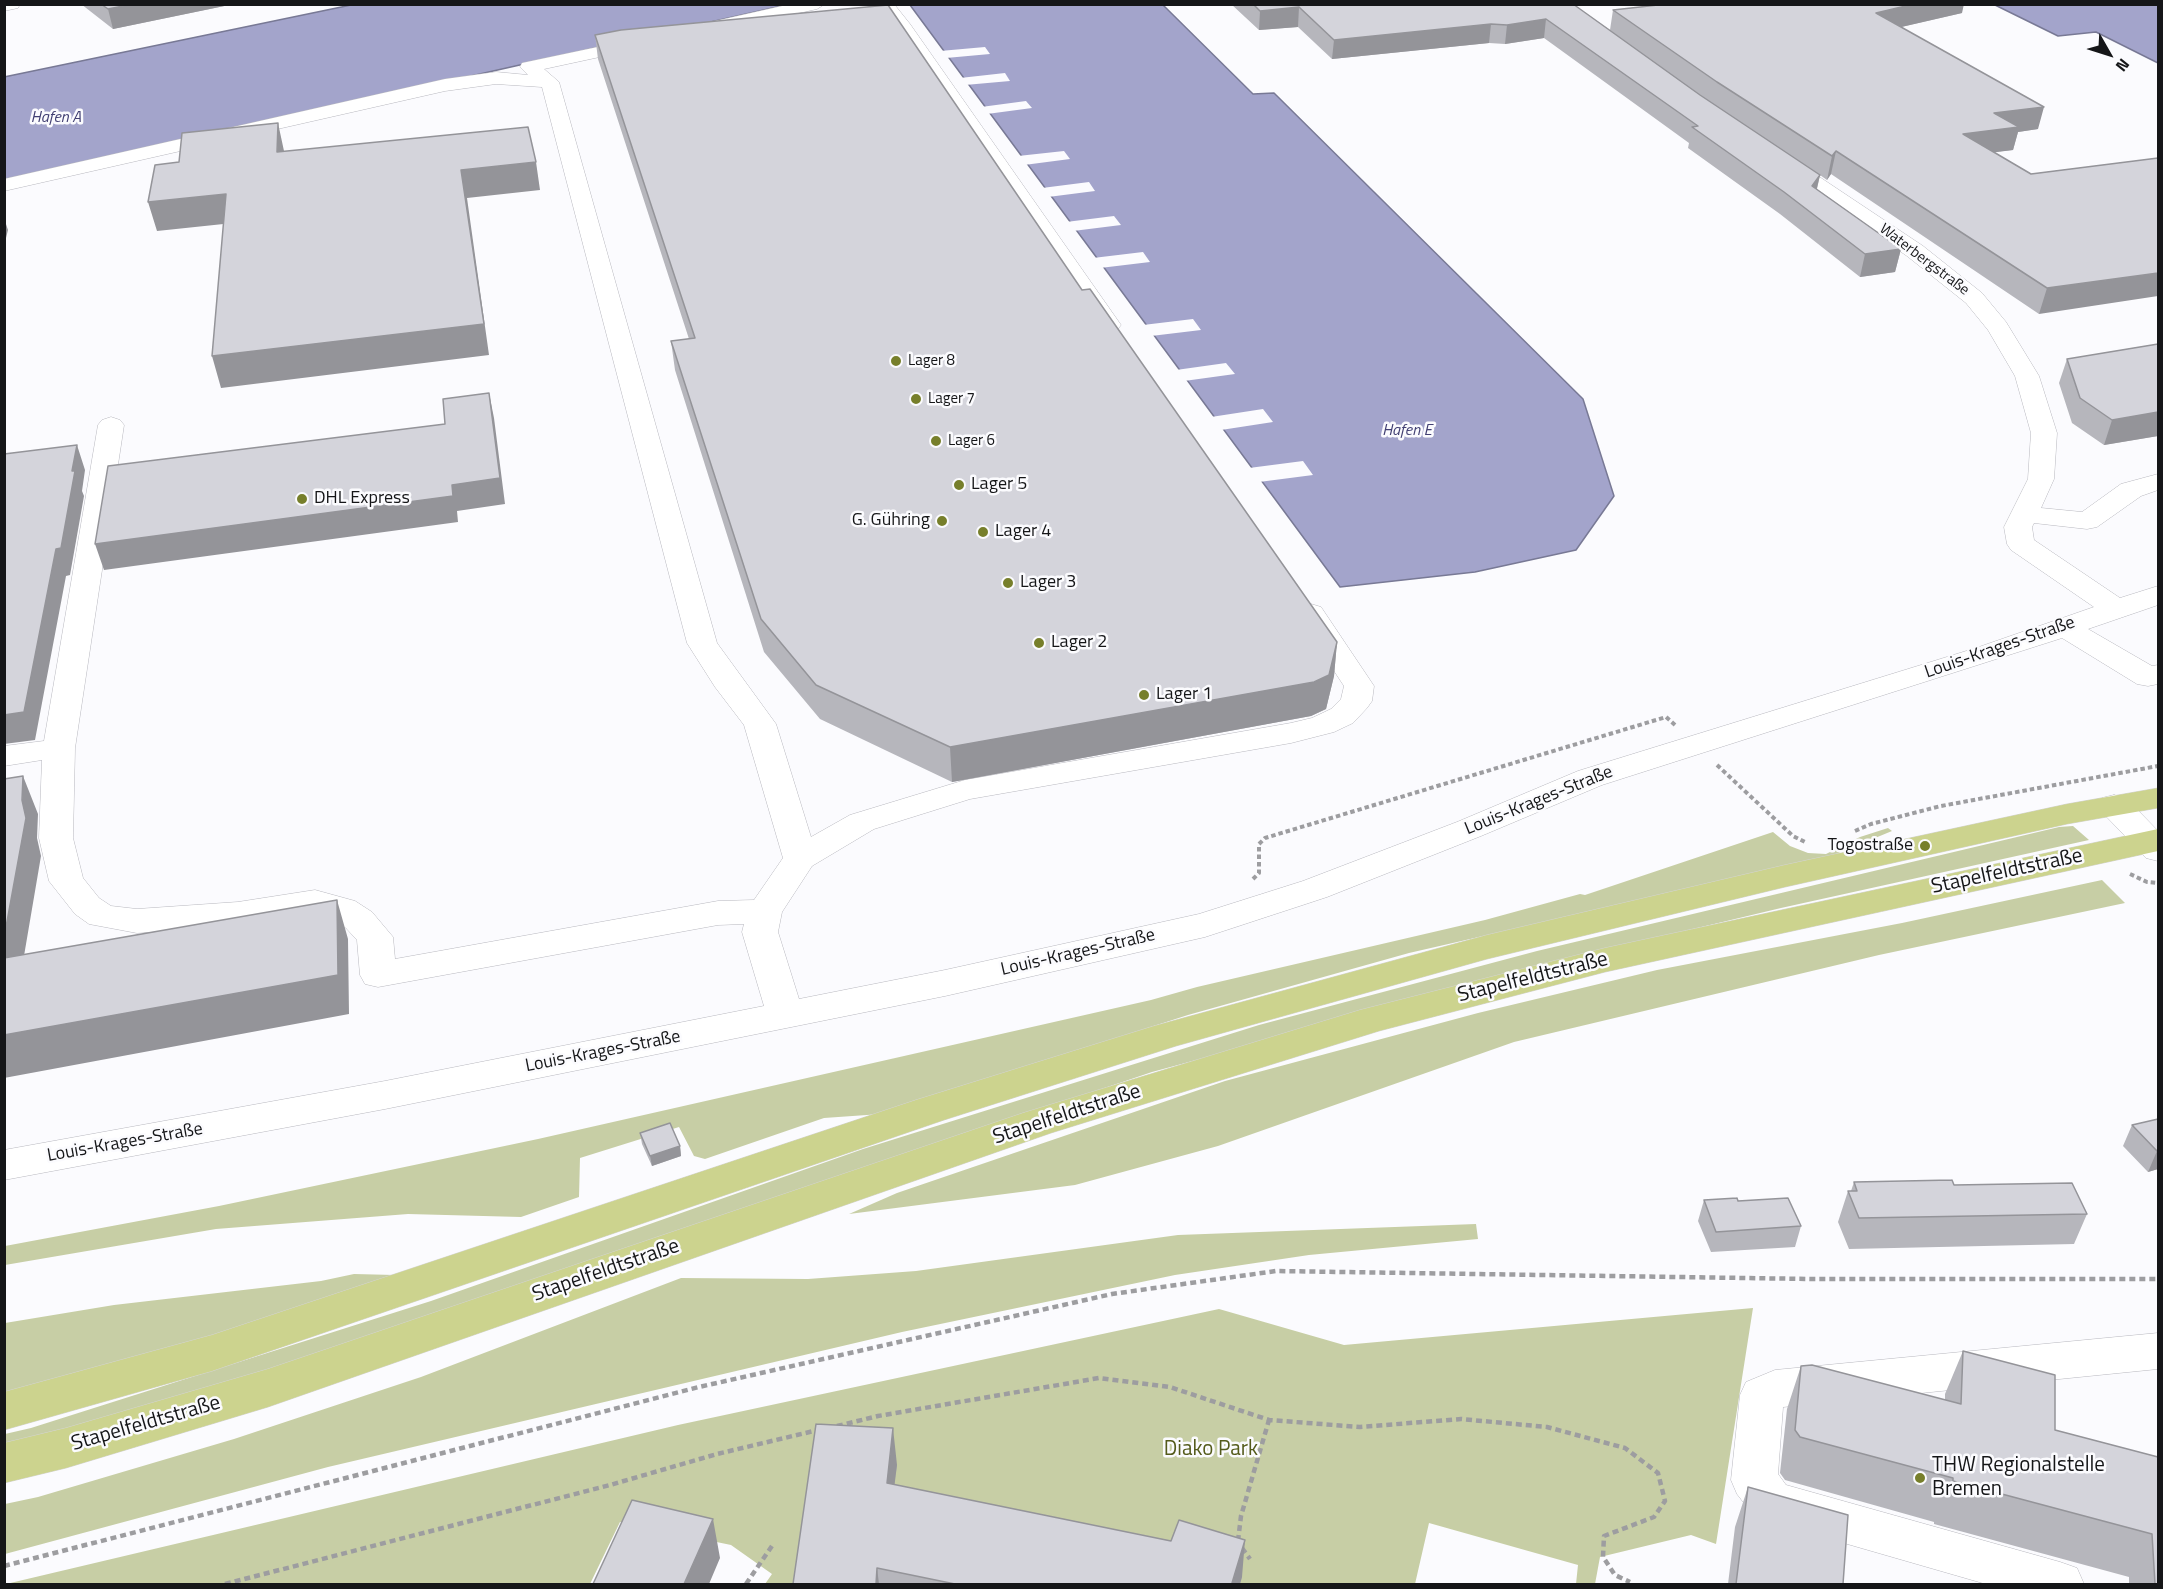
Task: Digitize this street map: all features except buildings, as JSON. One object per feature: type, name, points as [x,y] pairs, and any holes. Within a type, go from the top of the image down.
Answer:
[{"type":"main road","points":[[4,1411],[212,1353],[930,1110],[1167,1035],[1487,947],[1785,876],[2114,805],[2158,798]]},
{"type":"main road","name":"Stapelfeldtstraße","points":[[4,1463],[66,1448],[268,1388],[1037,1123],[1373,1019],[1605,960],[2152,864]]},
{"type":"street","points":[[4,6],[12,4]]},
{"type":"street","points":[[702,30],[817,4]]},
{"type":"street","points":[[882,4],[892,12],[911,38],[1121,342]]},
{"type":"street","points":[[656,40],[529,67],[550,82],[702,643],[726,680],[760,724],[800,858]]},
{"type":"street","points":[[4,185],[444,85],[496,78],[550,82]]},
{"type":"street","name":"Waterbergstraße","points":[[1761,147],[1915,251],[1974,298],[1998,327],[2027,376],[2044,433],[2040,479],[2018,526],[2021,543],[2116,609]]},
{"type":"street","points":[[111,425],[59,748],[56,838],[66,881],[87,906],[102,916],[137,921],[238,914],[315,902],[343,909],[359,920],[375,937],[378,975],[718,913],[764,911]]},
{"type":"street","points":[[2025,514],[2087,521],[2132,490],[2158,482]]},
{"type":"street","name":"Louis-Krages-Straße","points":[[4,1165],[385,1095],[945,983],[1205,925],[1326,884],[1469,829],[1590,778],[1699,746],[1987,654],[2158,595]]},
{"type":"street","points":[[785,1015],[760,932],[764,911],[800,858],[862,822],[965,790],[1291,733],[1323,725],[1342,716],[1356,701],[1359,686],[1299,596]]},
{"type":"street","points":[[2064,627],[2148,677],[2158,674]]},
{"type":"street","points":[[4,756],[59,748]]},
{"type":"street","points":[[2114,805],[2152,864]]},
{"type":"street","points":[[2060,1584],[1771,1501],[1754,1480],[1762,1395],[1775,1389],[2158,1351]]},
{"type":"path","points":[[1250,881],[1259,873],[1259,844],[1265,838],[1666,717],[1798,841],[1815,845]]},
{"type":"path","points":[[1845,835],[1871,824],[2005,793],[2158,766]]},
{"type":"path","points":[[1992,802],[2005,793]]},
{"type":"path","points":[[4,1566],[687,1390],[906,1339],[1112,1294],[1276,1271],[1811,1279],[2158,1279]]},
{"type":"path","points":[[832,1427],[878,1416],[1099,1378],[1170,1387],[1269,1420],[1360,1427],[1461,1419],[1547,1427],[1624,1448],[1658,1473],[1665,1501],[1654,1518],[1604,1536],[1604,1557],[1615,1575],[1630,1582]]},
{"type":"path","points":[[1250,1559],[1237,1541],[1241,1516],[1269,1420]]},
{"type":"path","points":[[225,1584],[820,1430]]},
{"type":"path","points":[[746,1584],[774,1543]]},
{"type":"green space","points":[[2073,826],[2089,840],[1781,908],[1593,953],[1152,1072],[146,1413],[5,1449],[5,1434],[31,1428],[431,1301],[863,1149],[1259,1025],[1537,951],[2059,827]]},
{"type":"green space","points":[[1888,828],[1892,831],[1829,857],[1409,953],[1188,1015],[881,1114],[824,1118],[705,1159],[694,1156],[679,1127],[580,1158],[579,1197],[521,1217],[408,1214],[216,1229],[5,1265],[5,1246],[219,1206],[538,1139],[1151,1000],[1197,987],[1485,920],[1580,894],[1585,895],[1773,832],[1790,846],[1808,853],[1826,854],[1860,837]]},
{"type":"green space","points":[[2102,880],[2125,903],[1879,955],[1514,1042],[1218,1146],[1075,1185],[849,1214],[897,1193],[1225,1081],[1478,1013],[1657,970],[1902,923]]},
{"type":"green space","points":[[1476,1224],[1478,1239],[1309,1255],[1175,1275],[902,1332],[328,1467],[5,1554],[5,1504],[38,1497],[234,1439],[421,1377],[681,1278],[808,1279],[916,1271],[1178,1235]]},
{"type":"green space","points":[[354,1274],[395,1275],[351,1292],[5,1400],[5,1323],[114,1305],[321,1281]]},
{"type":"green space","name":"Diako Park","points":[[1753,1308],[1716,1544],[1691,1535],[1600,1557],[1595,1584],[1576,1584],[1578,1565],[1429,1523],[1415,1584],[765,1584],[772,1574],[731,1545],[620,1522],[590,1584],[6,1584],[678,1425],[1219,1309],[1344,1345]]},
{"type":"water","name":"Hafen A","points":[[351,5],[786,5],[5,181],[4,77]]},
{"type":"water","name":"Hafen E","points":[[910,5],[1163,5],[1253,94],[1274,93],[1583,399],[1614,496],[1576,550],[1475,572],[1340,587]]},
{"type":"water","points":[[1995,5],[2158,5],[2158,63],[2096,32],[2058,36]]},
{"type":"pier","points":[[985,47],[990,54],[946,58],[940,51]]},
{"type":"pier","points":[[1005,73],[1010,81],[965,85],[960,78]]},
{"type":"pier","points":[[1026,101],[1032,108],[987,114],[981,107]]},
{"type":"pier","points":[[1064,151],[1070,159],[1024,165],[1018,156]]},
{"type":"pier","points":[[1089,182],[1095,191],[1048,197],[1042,188]]},
{"type":"pier","points":[[1114,216],[1121,225],[1073,231],[1066,222]]},
{"type":"pier","points":[[1143,252],[1150,262],[1100,268],[1093,258]]},
{"type":"pier","points":[[1193,319],[1201,330],[1151,336],[1143,325]]},
{"type":"pier","points":[[1226,363],[1235,374],[1184,381],[1176,370]]},
{"type":"pier","points":[[1263,409],[1273,422],[1221,430],[1211,417]]},
{"type":"pier","points":[[1303,461],[1313,475],[1259,482],[1249,468]]},
{"type":"place","name":"Lager 8","points":[[896,361]]},
{"type":"place","name":"Lager 7","points":[[916,399]]},
{"type":"place","name":"Lager 6","points":[[936,441]]},
{"type":"place","name":"Lager 5","points":[[959,485]]},
{"type":"place","name":"DHL Express","points":[[302,499]]},
{"type":"place","name":"G. Gühring","points":[[942,521]]},
{"type":"place","name":"Lager 4","points":[[983,532]]},
{"type":"place","name":"Lager 3","points":[[1008,583]]},
{"type":"place","name":"Lager 2","points":[[1039,643]]},
{"type":"place","name":"Lager 1","points":[[1144,695]]},
{"type":"place","name":"Togostraße","points":[[1925,846]]},
{"type":"place","name":"THW Regionalstelle Bremen","points":[[1920,1478]]}]
